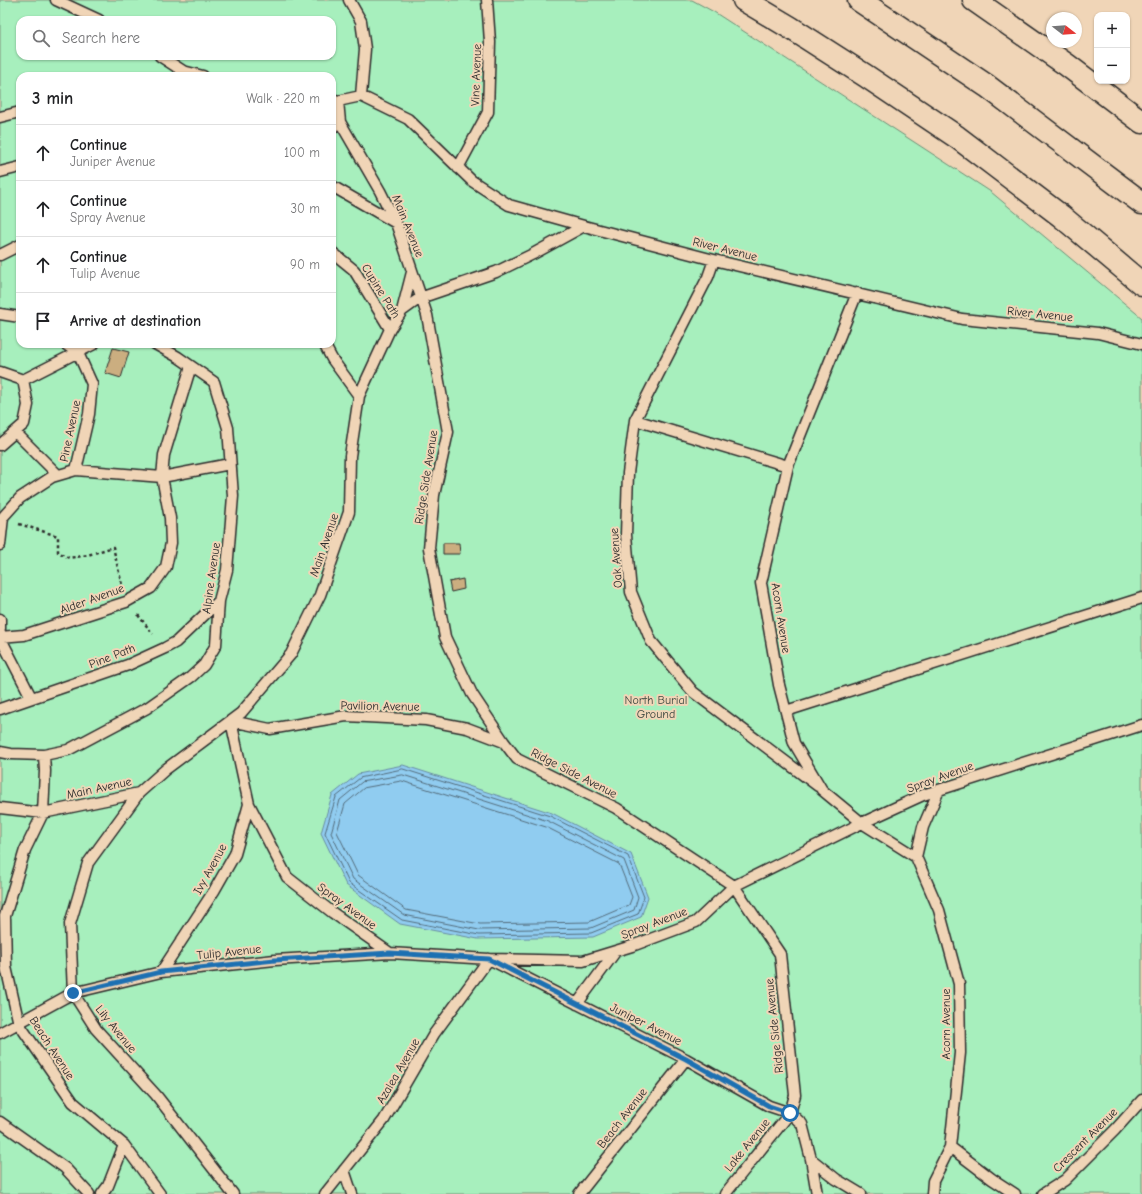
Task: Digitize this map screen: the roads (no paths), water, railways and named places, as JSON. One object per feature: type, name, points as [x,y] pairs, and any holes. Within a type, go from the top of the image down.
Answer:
[{"type":"highway","points":[[744,0],[866,76],[957,137],[1061,216],[1142,284]]},
{"type":"highway","points":[[859,0],[987,86],[1142,203]]},
{"type":"highway","points":[[974,0],[1051,53],[1142,122]]},
{"type":"lane","points":[[56,0],[90,16]]},
{"type":"lane","points":[[336,100],[361,96],[363,84],[364,49],[361,21],[349,0]]},
{"type":"lane","name":"Vine Avenue","points":[[458,168],[488,112],[490,42],[487,0]]},
{"type":"lane","points":[[166,60],[187,72]]},
{"type":"lane","name":"River Avenue","points":[[361,96],[408,119],[472,181],[509,205],[714,260],[962,319],[1098,333],[1142,344]]},
{"type":"lane","points":[[0,117],[16,113]]},
{"type":"lane","name":"Main Avenue","points":[[0,808],[43,813],[139,793],[166,769],[241,713],[291,654],[320,595],[349,512],[350,456],[359,396],[390,329],[402,311],[412,272],[396,223],[380,191],[336,125]]},
{"type":"lane","points":[[0,172],[16,168]]},
{"type":"lane","points":[[336,188],[396,223]]},
{"type":"lane","points":[[402,311],[420,298],[496,272],[584,226]]},
{"type":"lane","points":[[0,255],[16,247]]},
{"type":"lane","name":"Cupine Path","points":[[336,255],[354,270],[390,329]]},
{"type":"lane","name":"Oak Avenue","points":[[714,260],[708,277],[635,420],[628,473],[626,535],[631,592],[651,641],[693,692],[822,790]]},
{"type":"lane","name":"Ridge Side Avenue","points":[[412,272],[427,315],[448,432],[434,495],[429,548],[445,637],[472,694],[517,759],[616,808],[734,886],[780,954],[795,1094],[790,1113]]},
{"type":"lane","name":"Acorn Avenue","points":[[857,293],[788,466],[761,583],[779,685],[794,743],[822,790],[862,823],[916,857],[938,910],[959,984],[960,1053],[950,1147],[932,1180],[932,1194]]},
{"type":"lane","points":[[0,314],[16,316]]},
{"type":"lane","points":[[71,348],[78,353]]},
{"type":"lane","points":[[0,372],[23,380],[87,348]]},
{"type":"lane","name":"Alpine Avenue","points":[[0,752],[11,754],[44,755],[68,750],[148,708],[191,677],[204,665],[216,645],[219,600],[228,563],[233,496],[228,428],[214,382],[162,348]]},
{"type":"lane","points":[[326,348],[332,360],[359,396]]},
{"type":"lane","name":"Pine Avenue","points":[[1,517],[20,498],[52,477],[76,470],[89,414],[92,384],[78,353]]},
{"type":"lane","name":"Alder Avenue","points":[[0,637],[24,635],[126,602],[151,588],[166,567],[170,543],[170,518],[162,477],[164,455],[191,366]]},
{"type":"lane","points":[[0,445],[24,424],[28,405],[23,380]]},
{"type":"lane","points":[[635,420],[788,466]]},
{"type":"lane","points":[[15,432],[58,475]]},
{"type":"lane","points":[[76,470],[162,477],[230,464]]},
{"type":"lane","points":[[0,544],[1,517]]},
{"type":"lane","points":[[786,711],[1142,598]]},
{"type":"lane","name":"Pine Path","points":[[0,709],[31,697],[128,665],[165,648],[176,642],[219,600]]},
{"type":"lane","points":[[0,619],[0,628]]},
{"type":"lane","points":[[0,637],[31,697]]},
{"type":"lane","name":"Pavilion Avenue","points":[[231,721],[270,729],[346,716],[426,720],[467,728],[504,742]]},
{"type":"lane","name":"Ivy Avenue","points":[[161,972],[214,891],[235,854],[249,804],[231,721]]},
{"type":"lane","name":"Spray Avenue","points":[[249,804],[288,877],[333,913],[390,953],[489,959],[583,961],[616,951],[696,922],[734,886],[862,823],[923,795],[1142,725]]},
{"type":"lane","points":[[43,813],[45,771],[44,755]]},
{"type":"lane","points":[[916,857],[922,827],[939,790]]},
{"type":"lane","points":[[73,993],[70,924],[88,863],[139,793]]},
{"type":"lane","name":"Beach Avenue","points":[[43,813],[25,850],[3,913],[6,967],[19,1024],[73,1102],[124,1145],[160,1194]]},
{"type":"lane","points":[[577,1004],[616,951]]},
{"type":"lane","name":"Tulip Avenue","points":[[0,1033],[19,1024],[73,993],[161,972],[275,960],[390,953]]},
{"type":"lane","name":"Juniper Avenue","points":[[489,959],[686,1059],[769,1106],[790,1113]]},
{"type":"lane","name":"Azalea Avenue","points":[[325,1194],[384,1120],[434,1034],[489,959]]},
{"type":"lane","name":"Lily Avenue","points":[[73,993],[96,1029],[156,1095],[233,1194]]},
{"type":"lane","name":"Beach Avenue","points":[[579,1194],[686,1059]]},
{"type":"lane","name":"Crescent Avenue","points":[[1043,1194],[1065,1180],[1115,1130],[1142,1100]]},
{"type":"lane","points":[[790,1113],[802,1124],[811,1159],[817,1194]]},
{"type":"lane","name":"Lake Avenue","points":[[725,1194],[790,1113]]},
{"type":"lane","points":[[0,1122],[65,1168],[89,1194]]},
{"type":"lane","points":[[102,1194],[108,1186],[124,1145]]},
{"type":"lane","points":[[950,1147],[992,1179],[1015,1194]]},
{"type":"lane","points":[[811,1159],[836,1179],[861,1194]]},
{"type":"lane","points":[[344,1170],[352,1194]]},
{"type":"water","points":[[403,765],[552,813],[631,854],[648,897],[641,917],[593,937],[478,939],[400,924],[346,885],[321,833],[332,795],[358,774]]},
{"type":"park label","name":"North Burial Ground","points":[[656,707]]}]
